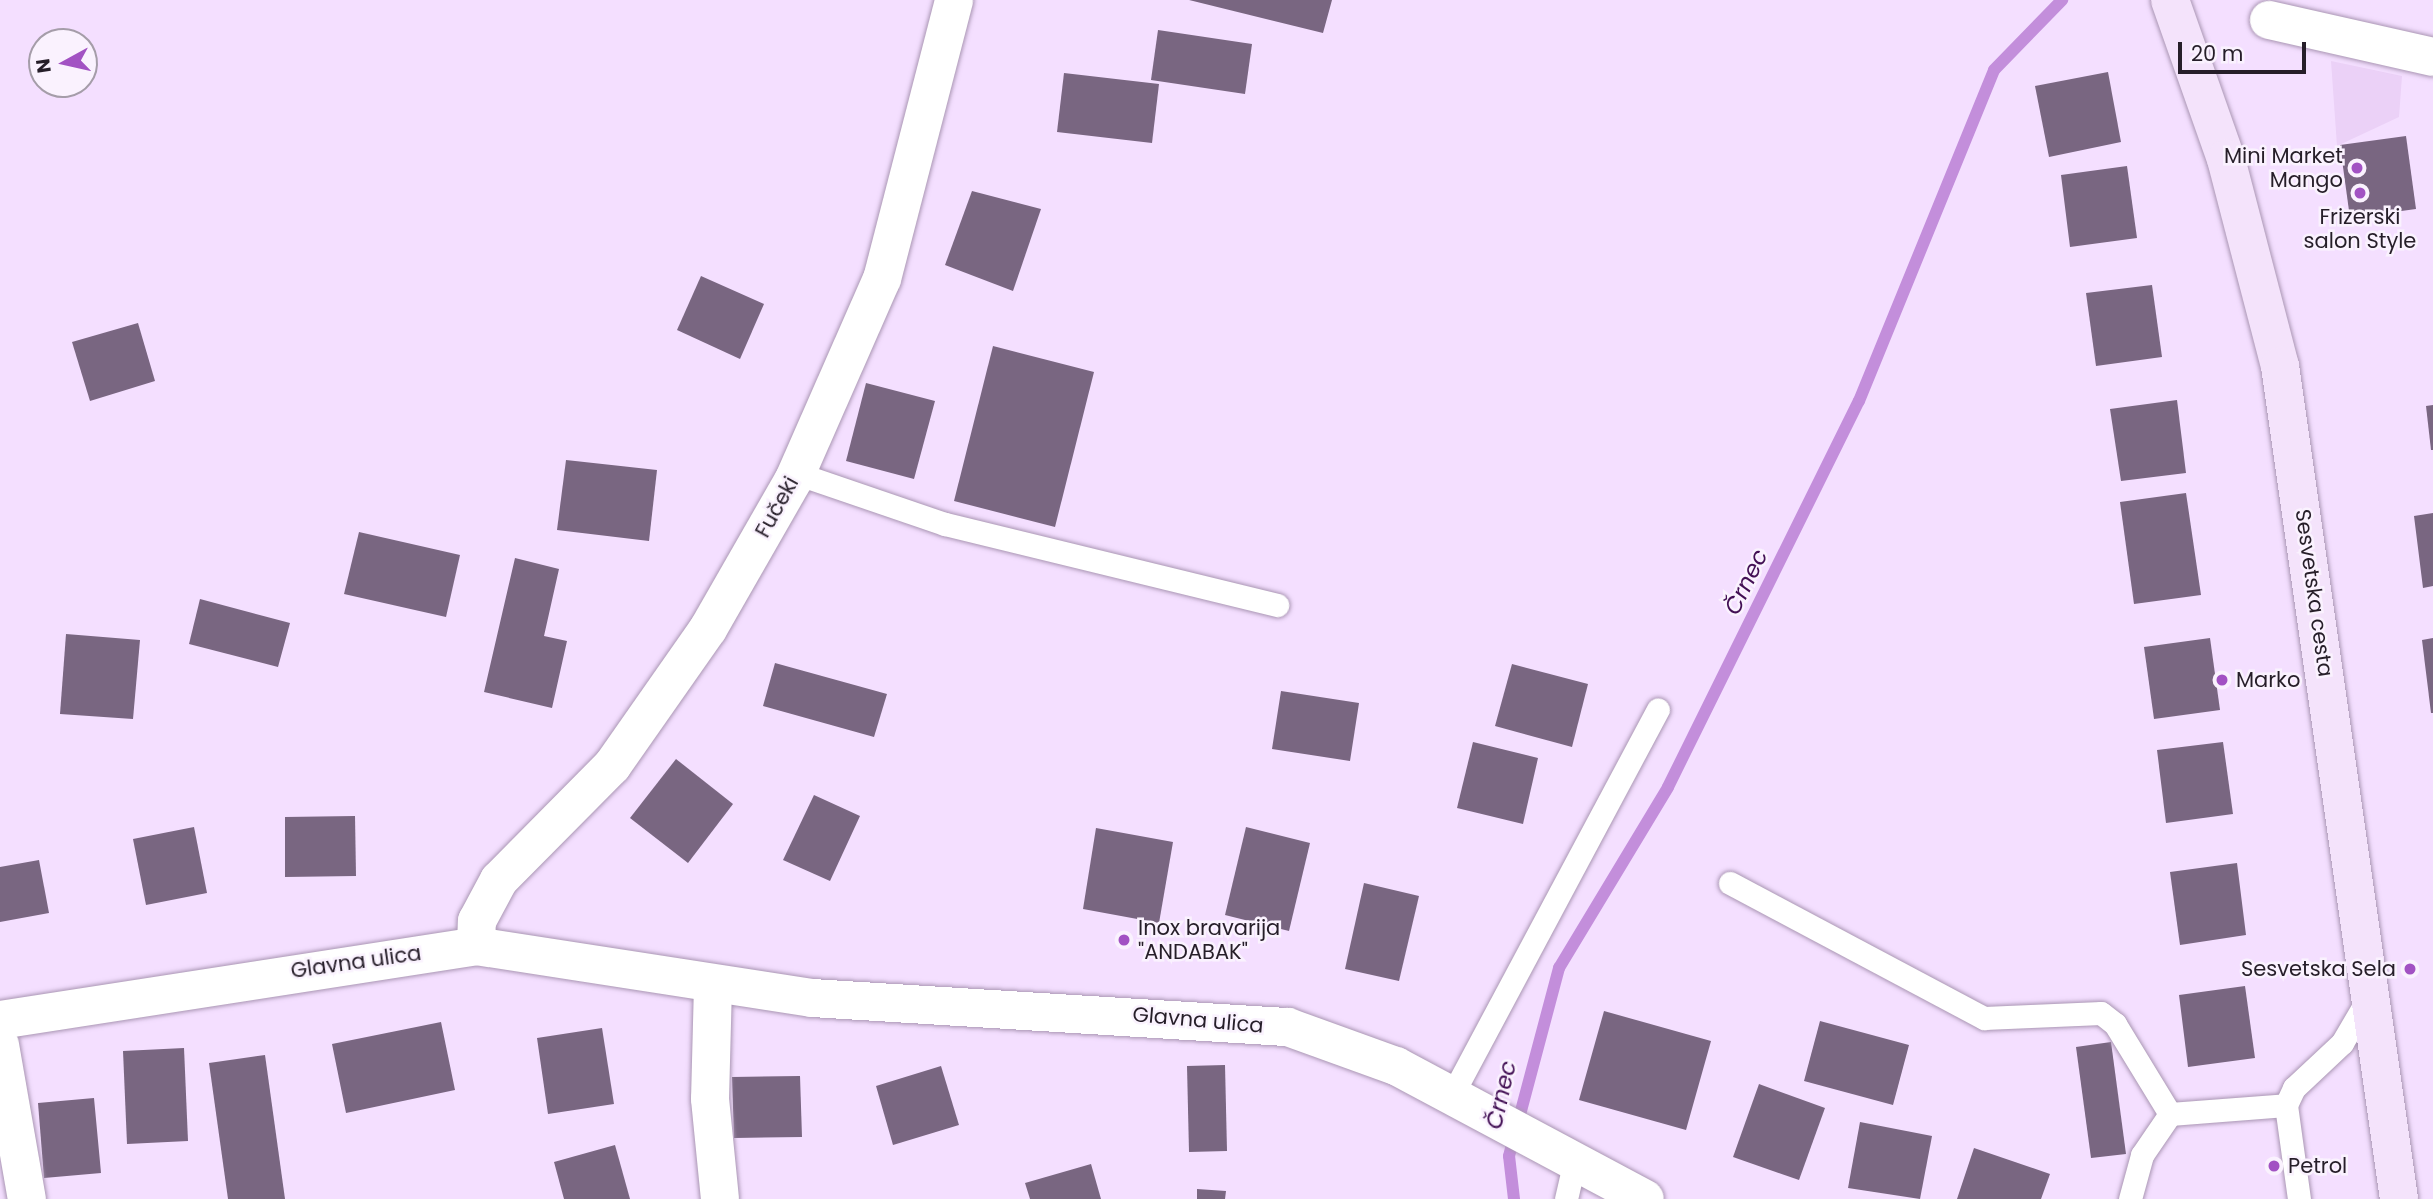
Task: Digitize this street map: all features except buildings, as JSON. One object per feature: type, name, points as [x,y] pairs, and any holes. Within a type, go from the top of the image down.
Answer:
[{"type":"main road","name":"Sesvetska cesta","points":[[2170,0],[2226,159],[2280,366],[2399,1199]]},
{"type":"street","name":"Fučeki","points":[[476,946],[477,921],[499,880],[612,766],[708,629],[796,473],[882,279],[954,0]]},
{"type":"street","points":[[2269,20],[2433,57]]},
{"type":"street","name":"Glavna ulica","points":[[0,1020],[476,946],[713,985],[812,998],[1287,1027],[1333,1040],[1452,1095],[1536,1145],[1570,1182],[1645,1199]]},
{"type":"street","points":[[713,985],[710,1099],[720,1199]]},
{"type":"street","points":[[0,1045],[27,1199]]},
{"type":"lane","points":[[796,473],[945,524],[1277,606]]},
{"type":"lane","points":[[1452,1095],[1658,710]]},
{"type":"lane","points":[[1730,883],[1984,1018],[2101,1013],[2115,1024],[2170,1114]]},
{"type":"lane","points":[[2299,1199],[2286,1105],[2294,1088],[2342,1042],[2370,994]]},
{"type":"lane","points":[[2170,1114],[2286,1105]]},
{"type":"lane","points":[[2130,1199],[2142,1155],[2170,1114]]},
{"type":"shaded area","points":[[2331,61],[2402,76],[2399,117],[2337,146]]},
{"type":"waterway","name":"Črnec","points":[[1514,1199],[1509,1156],[1559,968],[1668,787],[1859,401],[1994,70],[2062,0]]},
{"type":"place","name":"Mini Market Mango","points":[[2357,168]]},
{"type":"place","name":"Frizerski salon Style","points":[[2360,193]]},
{"type":"place","name":"Marko","points":[[2222,680]]},
{"type":"place","name":"Inox bravarija \"ANDABAK\"","points":[[1124,940]]},
{"type":"place","name":"Sesvetska Sela","points":[[2410,969]]},
{"type":"place","name":"Petrol","points":[[2274,1166]]}]
